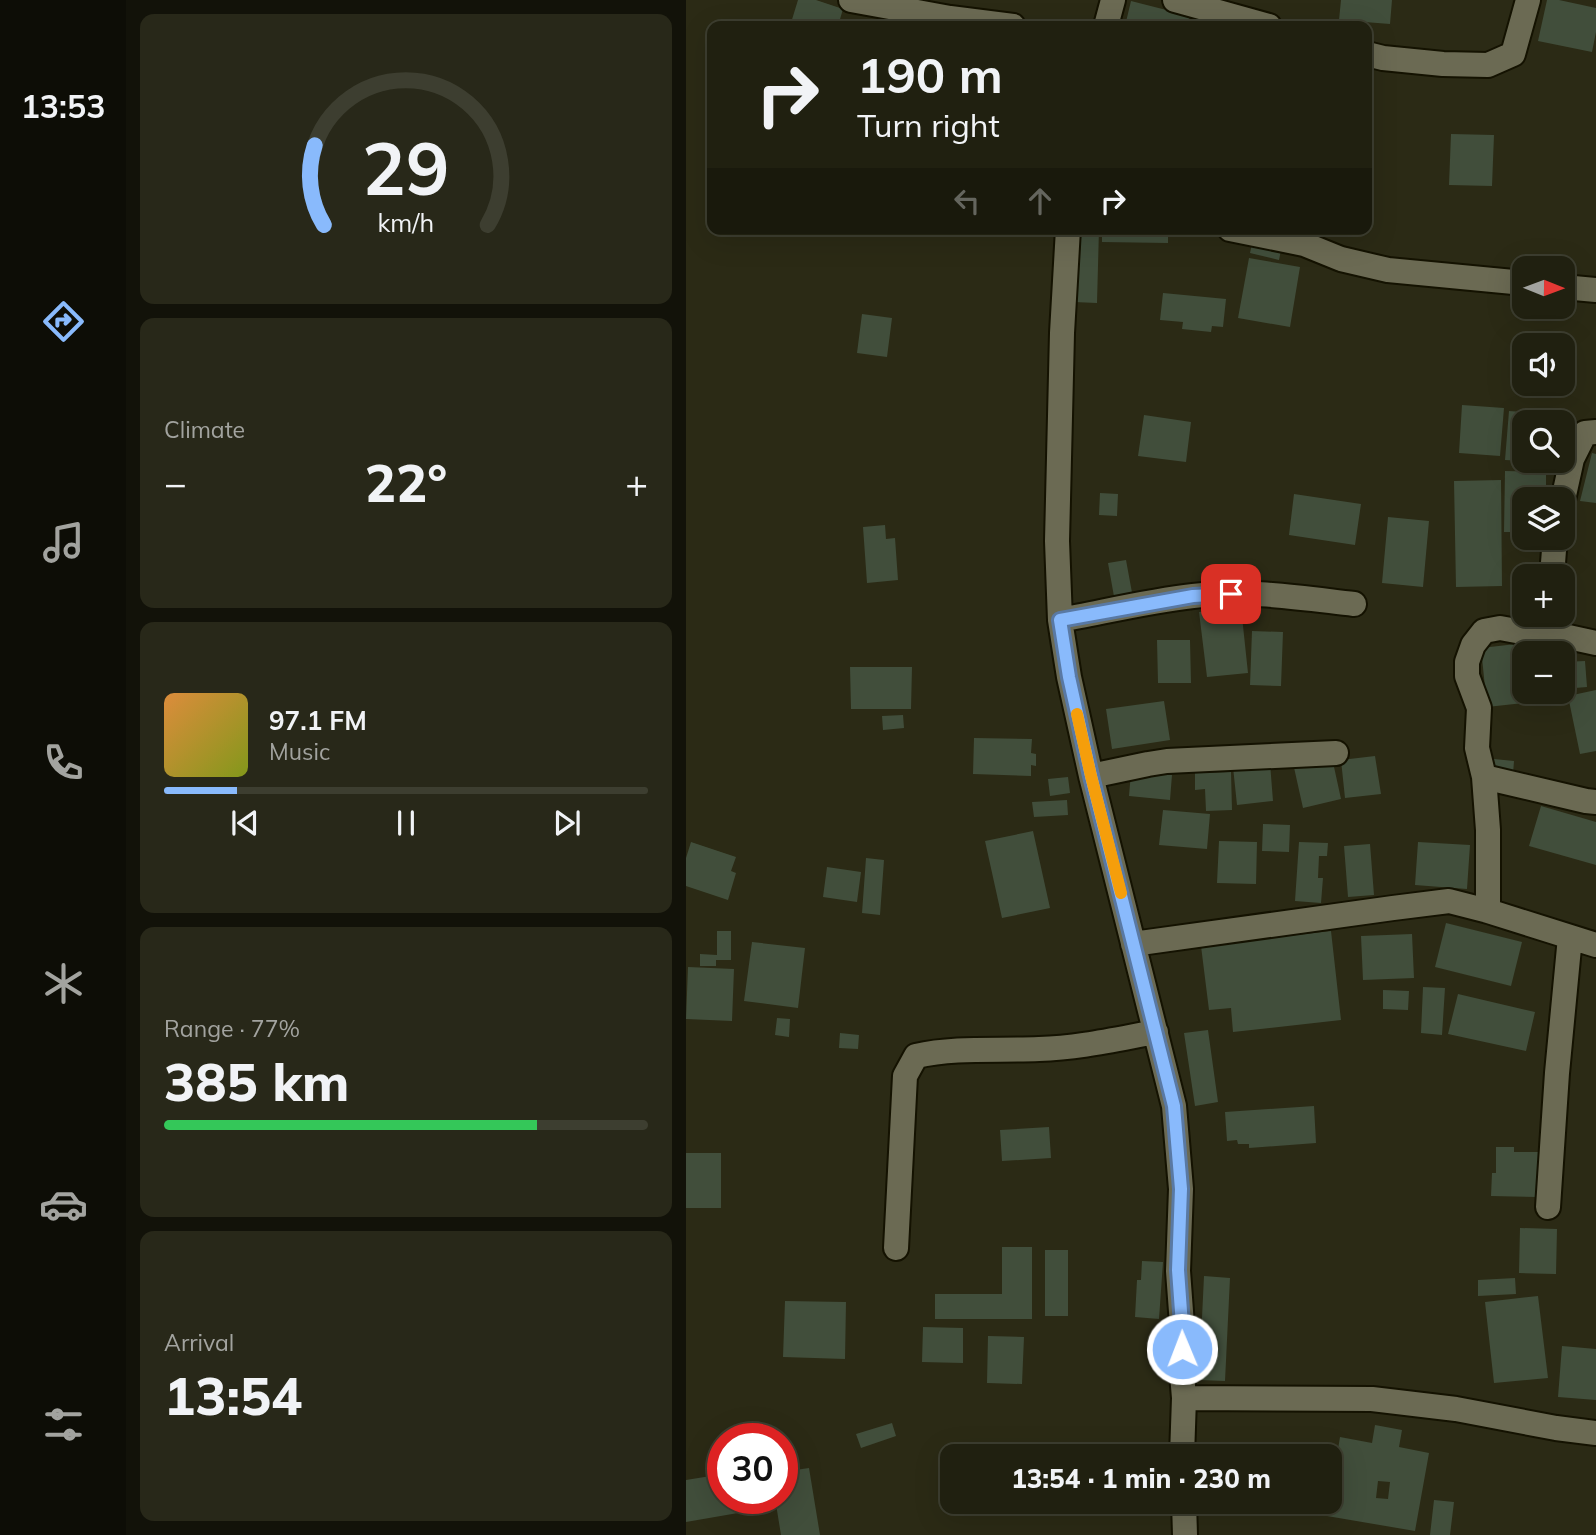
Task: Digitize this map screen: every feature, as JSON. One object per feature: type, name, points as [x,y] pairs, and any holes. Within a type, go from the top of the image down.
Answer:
[{"type":"street","points":[[851,0],[968,21]]},
{"type":"street","points":[[1107,21],[1113,0]]},
{"type":"street","points":[[1175,0],[1251,21]]},
{"type":"street","points":[[1372,55],[1443,64],[1488,65],[1513,54],[1528,0]]},
{"type":"street","points":[[1068,235],[1062,333],[1058,527],[1060,620],[1069,677],[1091,776],[1174,1106],[1181,1189],[1178,1270],[1184,1398],[1182,1444]]},
{"type":"street","points":[[1260,235],[1304,244],[1342,259],[1388,270],[1512,282]]},
{"type":"street","points":[[1575,288],[1596,290]]},
{"type":"street","points":[[1566,487],[1572,459],[1585,433],[1596,432]]},
{"type":"street","points":[[1060,620],[1193,596],[1271,595],[1354,604]]},
{"type":"street","points":[[1488,911],[1488,830],[1484,777],[1477,748],[1479,708],[1467,676],[1467,662],[1473,645],[1484,631],[1500,628],[1527,633],[1543,627]]},
{"type":"street","points":[[1558,627],[1596,643]]},
{"type":"street","points":[[1091,776],[1167,761],[1336,753]]},
{"type":"street","points":[[1484,777],[1596,802]]},
{"type":"street","points":[[1133,944],[1449,901],[1596,945]]},
{"type":"street","points":[[1548,1207],[1570,937]]},
{"type":"street","points":[[896,1248],[905,1076],[916,1056],[939,1051],[1077,1047],[1156,1032]]},
{"type":"street","points":[[1184,1398],[1372,1399],[1456,1409],[1596,1433]]},
{"type":"street","points":[[1184,1514],[1185,1535]]},
{"type":"building","points":[[798,0],[816,0],[843,9],[839,21],[792,21]]},
{"type":"building","points":[[1341,0],[1392,0],[1390,24],[1339,20]]},
{"type":"building","points":[[1547,0],[1596,8],[1596,32],[1592,52],[1538,41]]},
{"type":"building","points":[[1131,1],[1190,16],[1188,21],[1126,21]]},
{"type":"building","points":[[1451,134],[1494,135],[1492,186],[1449,185]]},
{"type":"building","points":[[1076,235],[1099,235],[1097,303],[1074,302]]},
{"type":"building","points":[[1102,235],[1168,235],[1168,243],[1102,242]]},
{"type":"building","points":[[1253,239],[1282,245],[1279,260],[1250,253]]},
{"type":"building","points":[[1249,258],[1300,267],[1290,327],[1238,318]]},
{"type":"building","points":[[1163,293],[1226,299],[1223,327],[1212,326],[1211,332],[1182,329],[1183,322],[1160,320]]},
{"type":"building","points":[[862,314],[892,318],[887,357],[857,353]]},
{"type":"building","points":[[1462,405],[1504,408],[1500,456],[1459,453]]},
{"type":"building","points":[[1509,411],[1512,411],[1512,460],[1505,460]]},
{"type":"building","points":[[1144,415],[1191,422],[1186,462],[1138,456]]},
{"type":"building","points":[[1592,453],[1596,454],[1596,503],[1580,501]]},
{"type":"building","points":[[1505,471],[1546,473],[1546,487],[1512,487],[1512,532],[1504,532]]},
{"type":"building","points":[[1501,480],[1502,586],[1456,587],[1454,481]]},
{"type":"building","points":[[1100,493],[1118,494],[1117,516],[1099,515]]},
{"type":"building","points":[[1294,494],[1361,504],[1355,545],[1289,535]]},
{"type":"building","points":[[1388,517],[1429,521],[1423,587],[1382,583]]},
{"type":"building","points":[[885,525],[886,539],[895,538],[898,580],[867,583],[863,527]]},
{"type":"building","points":[[1126,560],[1133,598],[1115,602],[1108,563]]},
{"type":"building","points":[[1241,607],[1248,673],[1207,677],[1199,612]]},
{"type":"building","points":[[1252,631],[1283,632],[1281,686],[1250,685]]},
{"type":"building","points":[[1157,640],[1190,640],[1191,683],[1158,683]]},
{"type":"building","points":[[1512,644],[1514,704],[1487,707],[1481,648]]},
{"type":"building","points":[[1575,661],[1585,661],[1587,687],[1575,688]]},
{"type":"building","points":[[850,667],[912,667],[911,709],[851,709]]},
{"type":"building","points":[[1596,690],[1596,751],[1580,754],[1570,704],[1575,704],[1575,694]]},
{"type":"building","points":[[1164,701],[1170,740],[1112,749],[1106,709]]},
{"type":"building","points":[[903,715],[904,728],[883,730],[882,716]]},
{"type":"building","points":[[974,738],[1032,739],[1031,753],[1036,754],[1036,766],[1031,765],[1031,776],[973,774]]},
{"type":"building","points":[[1331,753],[1341,799],[1303,808],[1293,763]]},
{"type":"building","points":[[1375,756],[1381,794],[1345,798],[1341,760]]},
{"type":"building","points":[[1494,759],[1514,761],[1513,774],[1493,772]]},
{"type":"building","points":[[1270,763],[1273,801],[1237,805],[1233,767]]},
{"type":"building","points":[[1131,772],[1172,775],[1170,800],[1129,796]]},
{"type":"building","points":[[1231,772],[1232,810],[1206,811],[1205,789],[1195,790],[1195,773]]},
{"type":"building","points":[[1068,777],[1070,793],[1050,796],[1048,779]]},
{"type":"building","points":[[1067,800],[1068,815],[1034,817],[1032,802]]},
{"type":"building","points":[[1541,806],[1596,822],[1596,865],[1529,846]]},
{"type":"building","points":[[1163,810],[1210,814],[1207,849],[1159,845]]},
{"type":"building","points":[[1263,824],[1290,825],[1289,852],[1262,851]]},
{"type":"building","points":[[1033,831],[1050,908],[1002,918],[985,841]]},
{"type":"building","points":[[1219,841],[1257,842],[1256,884],[1217,883]]},
{"type":"building","points":[[691,842],[736,857],[731,871],[736,873],[728,900],[686,886],[686,858]]},
{"type":"building","points":[[1299,842],[1328,843],[1327,856],[1319,856],[1318,878],[1323,878],[1321,903],[1295,901]]},
{"type":"building","points":[[1418,842],[1470,845],[1467,889],[1415,885]]},
{"type":"building","points":[[1370,844],[1374,895],[1348,897],[1344,846]]},
{"type":"building","points":[[866,858],[884,860],[880,915],[862,913]]},
{"type":"building","points":[[827,867],[861,872],[857,902],[823,897]]},
{"type":"building","points":[[1446,923],[1522,942],[1511,986],[1435,967]]},
{"type":"building","points":[[717,931],[731,931],[731,960],[716,960],[716,966],[700,966],[700,954],[717,955]]},
{"type":"building","points":[[1331,931],[1341,1020],[1233,1032],[1231,1008],[1209,1010],[1201,946]]},
{"type":"building","points":[[1412,934],[1414,978],[1363,980],[1361,936]]},
{"type":"building","points":[[752,942],[805,948],[798,1008],[744,1001]]},
{"type":"building","points":[[688,967],[734,969],[732,1021],[686,1019]]},
{"type":"building","points":[[1423,987],[1445,988],[1442,1035],[1421,1033]]},
{"type":"building","points":[[1383,990],[1409,991],[1408,1010],[1383,1009]]},
{"type":"building","points":[[1458,994],[1535,1012],[1526,1051],[1448,1034]]},
{"type":"building","points":[[777,1018],[790,1019],[789,1037],[775,1035]]},
{"type":"building","points":[[1208,1030],[1218,1102],[1195,1106],[1184,1033]]},
{"type":"building","points":[[840,1033],[859,1035],[858,1049],[839,1048]]},
{"type":"building","points":[[1314,1106],[1316,1143],[1249,1148],[1249,1144],[1238,1144],[1237,1140],[1227,1141],[1225,1112]]},
{"type":"building","points":[[1049,1127],[1051,1158],[1002,1161],[1000,1130]]},
{"type":"building","points":[[1496,1147],[1514,1147],[1514,1152],[1545,1152],[1538,1197],[1491,1196],[1492,1173],[1496,1173]]},
{"type":"building","points":[[686,1153],[721,1153],[721,1208],[686,1208]]},
{"type":"building","points":[[1520,1228],[1557,1229],[1556,1274],[1519,1273]]},
{"type":"building","points":[[1002,1247],[1032,1247],[1032,1319],[935,1319],[935,1294],[1002,1294]]},
{"type":"building","points":[[1045,1250],[1068,1250],[1068,1316],[1045,1316]]},
{"type":"building","points":[[1142,1261],[1163,1262],[1159,1319],[1135,1317],[1137,1280],[1141,1280]]},
{"type":"building","points":[[1204,1276],[1230,1278],[1225,1381],[1199,1380]]},
{"type":"building","points":[[1515,1278],[1516,1294],[1478,1296],[1478,1280]]},
{"type":"building","points":[[1538,1296],[1548,1378],[1494,1383],[1485,1302]]},
{"type":"building","points":[[785,1301],[846,1302],[845,1359],[783,1357]]},
{"type":"building","points":[[923,1327],[963,1328],[963,1363],[922,1362]]},
{"type":"building","points":[[988,1336],[1024,1337],[1022,1384],[987,1383]]},
{"type":"building","points":[[1562,1346],[1596,1349],[1596,1400],[1558,1397]]},
{"type":"building","points":[[892,1423],[896,1436],[861,1448],[856,1434]]},
{"type":"building","points":[[1375,1425],[1402,1430],[1399,1447],[1429,1453],[1415,1531],[1327,1516],[1342,1514],[1340,1437],[1372,1443]],"holes":[[[1378,1481],[1390,1482],[1388,1499],[1376,1498]]]},
{"type":"building","points":[[809,1468],[820,1535],[781,1535],[778,1514],[798,1514],[798,1470]]},
{"type":"building","points":[[707,1477],[707,1514],[732,1514],[686,1522],[686,1480]]},
{"type":"building","points":[[1434,1500],[1454,1502],[1450,1535],[1430,1535]]},
{"type":"slow traffic","points":[[1077,714],[1121,893]]},
{"type":"route","points":[[1182,1349],[1178,1270],[1181,1189],[1174,1106],[1091,776],[1069,677],[1060,620],[1193,596],[1231,594]]}]
